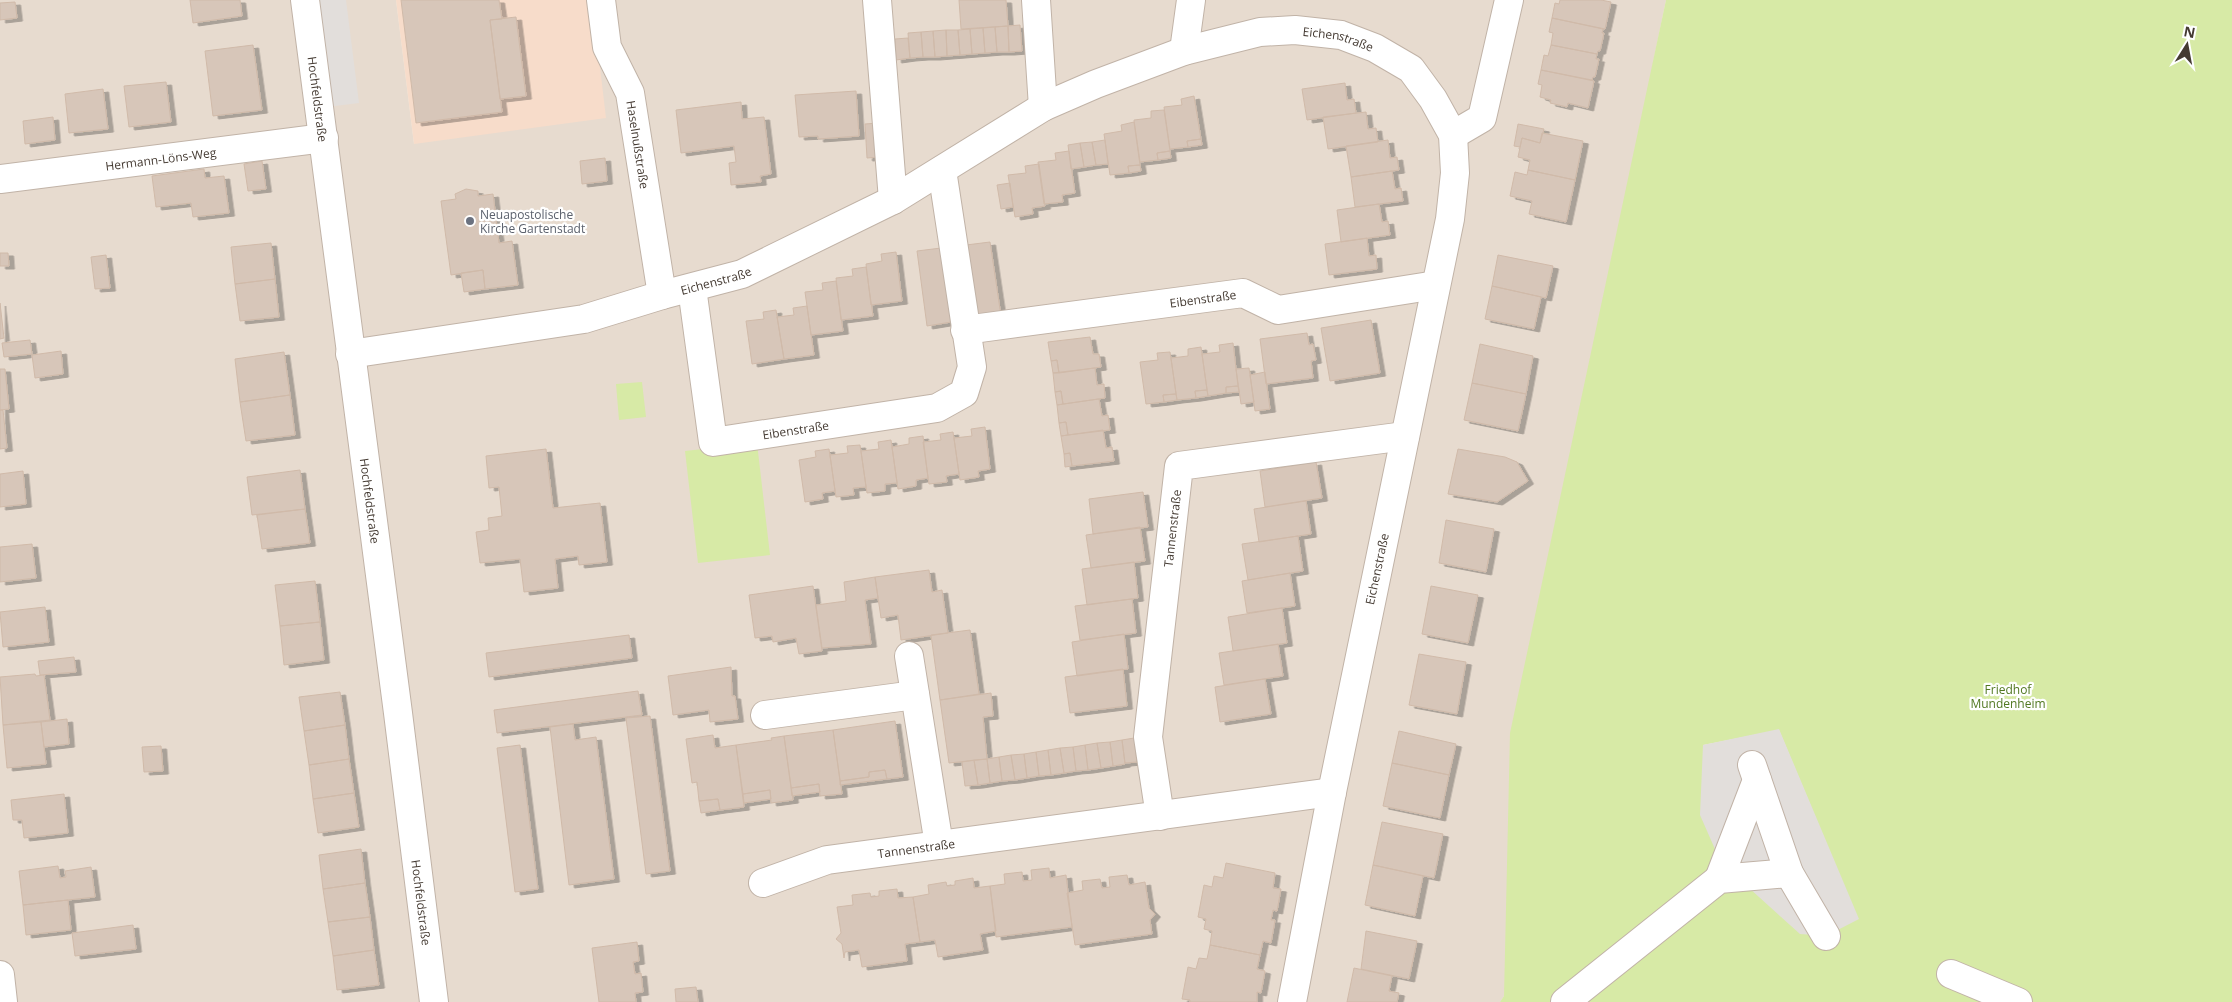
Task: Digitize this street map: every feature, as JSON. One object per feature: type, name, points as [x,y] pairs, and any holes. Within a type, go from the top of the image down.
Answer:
[{"type":"street","name":"Hochfeldstraße","points":[[306,0],[350,354],[400,722],[434,1002]]},
{"type":"street","name":"Haselnußstraße","points":[[601,0],[607,47],[630,94],[662,294]]},
{"type":"street","points":[[878,0],[893,200]]},
{"type":"street","points":[[1036,0],[1043,107]]},
{"type":"street","points":[[1184,51],[1191,0]]},
{"type":"street","points":[[1453,135],[1482,118],[1509,0]]},
{"type":"street","name":"Eichenstraße","points":[[350,354],[584,320],[662,294],[742,274],[893,200],[1043,107],[1096,84],[1184,51],[1260,32],[1295,30],[1341,35],[1375,48],[1411,69],[1433,99],[1453,135],[1455,173],[1450,218],[1332,792],[1292,1002]]},
{"type":"street","name":"Hermann-Löns-Weg","points":[[0,179],[324,138]]},
{"type":"street","name":"Eibenstraße","points":[[692,288],[713,442],[937,408],[964,393],[972,367],[942,170]]},
{"type":"street","name":"Eibenstraße","points":[[965,330],[1243,293],[1278,310],[1436,285]]},
{"type":"street","name":"Tannenstraße","points":[[1160,816],[1148,736],[1179,466],[1405,436]]},
{"type":"street","points":[[909,656],[939,845]]},
{"type":"street","points":[[765,715],[915,695]]},
{"type":"street","points":[[1565,1002],[1719,879],[1754,772],[1789,873],[1826,936]]},
{"type":"street","name":"Tannenstraße","points":[[763,883],[827,860],[1332,792]]},
{"type":"street","points":[[1719,879],[1789,873]]},
{"type":"street","points":[[1951,974],[2018,1002]]},
{"type":"street","points":[[0,975],[3,1002]]},
{"type":"shaded area","points":[[0,0],[396,0],[414,144],[592,0],[1666,0],[1654,58],[1504,996],[1500,1002],[0,1002]]},
{"type":"shaded area","points":[[305,0],[346,0],[359,103],[319,108]]},
{"type":"shaded area","points":[[396,0],[592,0],[606,118],[414,144]]},
{"type":"shaded area","points":[[1779,729],[1859,919],[1826,936],[1800,934],[1738,878],[1718,856],[1700,815],[1703,745]]},
{"type":"green space","name":"Friedhof Mundenheim","points":[[1666,0],[2232,0],[2232,1002],[1500,1002],[1504,996],[1510,733]],"holes":[[[1779,730],[1858,919],[1703,745]]]},
{"type":"green space","points":[[642,382],[646,417],[619,420],[616,384]]},
{"type":"green space","points":[[757,443],[770,555],[698,563],[685,451]]},
{"type":"building","points":[[190,0],[240,0],[242,16],[193,23]]},
{"type":"building","points":[[401,0],[499,0],[502,19],[490,20],[502,112],[416,123]]},
{"type":"building","points":[[959,0],[1006,0],[1008,26],[961,29]]},
{"type":"building","points":[[1560,0],[1601,0],[1611,2],[1605,29],[1552,18],[1555,3],[1559,4]]},
{"type":"building","points":[[15,2],[17,18],[0,20],[0,3]]},
{"type":"building","points":[[516,17],[526,96],[500,99],[490,20]]},
{"type":"building","points":[[1552,18],[1603,29],[1602,33],[1604,33],[1600,51],[1597,54],[1551,45],[1553,33],[1549,32]]},
{"type":"building","points":[[1020,25],[1022,51],[1009,52],[1008,26]]},
{"type":"building","points":[[1008,26],[1009,52],[997,52],[995,27]]},
{"type":"building","points":[[995,27],[997,52],[985,53],[983,28]]},
{"type":"building","points":[[983,28],[985,53],[972,54],[970,29]]},
{"type":"building","points":[[970,29],[972,54],[960,55],[958,30]]},
{"type":"building","points":[[946,30],[958,30],[960,55],[947,56]]},
{"type":"building","points":[[946,30],[947,56],[935,57],[933,31]]},
{"type":"building","points":[[933,31],[935,57],[923,57],[921,32]]},
{"type":"building","points":[[921,32],[923,57],[910,58],[908,33]]},
{"type":"building","points":[[908,38],[910,58],[896,60],[895,39]]},
{"type":"building","points":[[253,45],[262,110],[213,116],[205,51]]},
{"type":"building","points":[[1551,45],[1597,54],[1596,59],[1599,59],[1595,77],[1592,80],[1541,70],[1544,55],[1548,56]]},
{"type":"building","points":[[1541,70],[1594,81],[1588,108],[1568,103],[1567,107],[1550,103],[1551,100],[1540,97],[1542,85],[1538,84]]},
{"type":"building","points":[[166,82],[171,122],[129,127],[124,86]]},
{"type":"building","points":[[1345,83],[1347,100],[1354,99],[1356,113],[1307,120],[1302,89]]},
{"type":"building","points":[[103,89],[108,129],[69,133],[65,94]]},
{"type":"building","points":[[856,91],[859,136],[818,139],[818,136],[799,137],[795,95]]},
{"type":"building","points":[[1194,96],[1201,139],[1187,141],[1188,147],[1170,149],[1164,107],[1182,105],[1181,99]]},
{"type":"building","points":[[741,102],[742,119],[764,117],[771,174],[760,176],[761,182],[731,185],[729,163],[736,162],[734,146],[681,153],[676,110]]},
{"type":"building","points":[[1164,110],[1170,151],[1157,153],[1158,160],[1140,162],[1134,120],[1151,118],[1151,111]]},
{"type":"building","points":[[1366,112],[1368,129],[1376,128],[1378,142],[1328,149],[1323,117]]},
{"type":"building","points":[[53,117],[55,140],[25,144],[23,121]]},
{"type":"building","points":[[1134,122],[1140,165],[1128,166],[1129,173],[1110,175],[1104,134],[1122,131],[1121,125]]},
{"type":"building","points":[[878,123],[880,157],[867,158],[865,124]]},
{"type":"building","points":[[1518,124],[1544,129],[1540,143],[1522,138],[1520,147],[1514,146]]},
{"type":"building","points":[[1542,133],[1583,141],[1575,180],[1528,170],[1530,160],[1518,157],[1522,138],[1540,143]]},
{"type":"building","points":[[1201,139],[1202,145],[1188,147],[1187,141]]},
{"type":"building","points":[[1105,140],[1108,164],[1096,165],[1092,142]]},
{"type":"building","points":[[1388,140],[1390,158],[1397,157],[1399,170],[1351,177],[1346,146]]},
{"type":"building","points":[[1092,142],[1096,165],[1084,167],[1080,143]]},
{"type":"building","points":[[1080,143],[1084,167],[1071,169],[1068,145]]},
{"type":"building","points":[[1069,151],[1075,193],[1062,195],[1063,202],[1044,204],[1038,162],[1056,160],[1055,153]]},
{"type":"building","points":[[1170,151],[1171,158],[1158,160],[1157,153]]},
{"type":"building","points":[[605,158],[607,181],[582,184],[580,161]]},
{"type":"building","points":[[262,161],[266,189],[248,191],[244,164]]},
{"type":"building","points":[[1039,164],[1045,206],[1032,208],[1033,214],[1015,217],[1008,175],[1026,173],[1025,166]]},
{"type":"building","points":[[1140,165],[1141,171],[1129,173],[1128,166]]},
{"type":"building","points":[[204,169],[205,178],[224,176],[229,213],[193,217],[191,203],[156,207],[152,176]]},
{"type":"building","points":[[1528,170],[1575,180],[1566,222],[1529,214],[1532,201],[1510,196],[1515,172],[1527,175]]},
{"type":"building","points":[[1392,171],[1395,189],[1401,188],[1403,201],[1355,207],[1351,177]]},
{"type":"building","points":[[1010,183],[1013,207],[1001,209],[997,185]]},
{"type":"building","name":"Neuapostolische Kirche Gartenstadt","points":[[466,189],[478,191],[478,196],[493,194],[499,243],[512,241],[518,285],[485,289],[483,270],[451,275],[441,201],[456,199],[455,194]]},
{"type":"building","points":[[1379,204],[1382,222],[1388,221],[1390,235],[1341,242],[1337,210]]},
{"type":"building","points":[[1367,238],[1369,256],[1376,255],[1377,269],[1329,275],[1325,244]]},
{"type":"building","points":[[990,242],[1001,316],[977,319],[966,245]]},
{"type":"building","points":[[271,243],[275,279],[235,284],[231,247]]},
{"type":"building","points":[[941,248],[951,322],[927,326],[917,251]]},
{"type":"building","points":[[896,252],[902,301],[871,305],[866,264],[882,261],[881,254]]},
{"type":"building","points":[[0,253],[8,253],[9,266],[0,266]]},
{"type":"building","points":[[106,255],[110,288],[95,289],[91,257]]},
{"type":"building","points":[[1498,255],[1553,266],[1546,298],[1492,286]]},
{"type":"building","points":[[866,267],[873,316],[841,320],[836,278],[853,276],[852,269]]},
{"type":"building","points":[[483,270],[485,289],[464,292],[461,273]]},
{"type":"building","points":[[275,279],[279,317],[240,321],[235,284]]},
{"type":"building","points":[[836,281],[843,331],[811,335],[805,292],[823,290],[822,283]]},
{"type":"building","points":[[1492,286],[1541,297],[1534,329],[1485,319]]},
{"type":"building","points":[[0,303],[4,338],[0,339]]},
{"type":"building","points":[[807,306],[814,355],[784,359],[777,317],[794,315],[793,308]]},
{"type":"building","points":[[776,310],[784,359],[752,364],[746,321],[764,319],[763,312]]},
{"type":"building","points":[[1371,320],[1380,373],[1330,381],[1321,328]]},
{"type":"building","points":[[1307,333],[1309,345],[1313,344],[1316,360],[1311,361],[1313,378],[1266,384],[1260,339]]},
{"type":"building","points":[[1090,337],[1093,354],[1099,354],[1101,367],[1059,373],[1057,360],[1051,361],[1048,342]]},
{"type":"building","points":[[30,340],[32,354],[4,357],[2,343]]},
{"type":"building","points":[[1233,343],[1238,386],[1226,387],[1226,393],[1208,396],[1202,354],[1220,352],[1219,345]]},
{"type":"building","points":[[1480,344],[1533,356],[1526,394],[1472,383]]},
{"type":"building","points":[[1201,347],[1207,390],[1195,391],[1196,398],[1177,400],[1171,358],[1188,356],[1188,349]]},
{"type":"building","points":[[61,351],[63,374],[35,378],[32,355]]},
{"type":"building","points":[[284,352],[290,395],[240,402],[235,359]]},
{"type":"building","points":[[1170,352],[1176,394],[1163,395],[1164,402],[1146,404],[1140,362],[1158,360],[1157,353]]},
{"type":"building","points":[[1057,360],[1059,373],[1053,373],[1051,361]]},
{"type":"building","points":[[1095,368],[1097,385],[1104,384],[1105,398],[1063,404],[1061,391],[1055,392],[1053,373]]},
{"type":"building","points":[[1249,368],[1254,402],[1241,404],[1236,369]]},
{"type":"building","points":[[0,369],[5,369],[9,409],[0,410]]},
{"type":"building","points":[[1265,372],[1270,409],[1255,411],[1250,375]]},
{"type":"building","points":[[1472,383],[1526,394],[1518,431],[1464,420]]},
{"type":"building","points":[[1238,386],[1239,392],[1226,393],[1226,387]]},
{"type":"building","points":[[1207,390],[1208,396],[1196,398],[1195,391]]},
{"type":"building","points":[[1061,391],[1063,404],[1057,405],[1055,392]]},
{"type":"building","points":[[1176,394],[1177,400],[1164,402],[1163,395]]},
{"type":"building","points":[[290,395],[295,435],[246,441],[240,402]]},
{"type":"building","points":[[1099,399],[1102,416],[1108,415],[1110,430],[1068,435],[1066,422],[1059,423],[1057,405]]},
{"type":"building","points":[[0,410],[3,410],[7,448],[0,449]]},
{"type":"building","points":[[1066,422],[1068,435],[1061,436],[1059,423]]},
{"type":"building","points":[[985,427],[990,469],[978,471],[979,477],[960,480],[954,438],[972,436],[971,429]]},
{"type":"building","points":[[1103,430],[1106,448],[1112,447],[1114,461],[1072,466],[1070,453],[1064,454],[1061,436]]},
{"type":"building","points":[[953,432],[959,474],[946,476],[947,482],[929,484],[923,442],[941,440],[940,434]]},
{"type":"building","points":[[923,436],[928,478],[916,480],[916,486],[898,489],[892,447],[909,444],[909,438]]},
{"type":"building","points":[[891,440],[897,483],[885,484],[885,491],[867,493],[861,451],[879,449],[878,442]]},
{"type":"building","points":[[860,445],[866,487],[853,488],[854,495],[836,497],[830,455],[848,453],[847,446]]},
{"type":"building","points":[[546,449],[553,508],[600,503],[607,562],[579,565],[578,556],[555,559],[558,588],[524,592],[520,559],[480,563],[476,532],[489,530],[488,518],[502,516],[499,487],[489,488],[486,456]]},
{"type":"building","points":[[829,449],[835,491],[822,493],[823,499],[805,502],[799,460],[816,457],[815,451]]},
{"type":"building","points":[[1458,449],[1505,457],[1517,462],[1528,481],[1497,502],[1448,494]]},
{"type":"building","points":[[1070,453],[1072,466],[1065,467],[1064,454]]},
{"type":"building","points":[[1316,462],[1322,498],[1265,507],[1260,471]]},
{"type":"building","points":[[300,470],[305,509],[252,515],[247,477]]},
{"type":"building","points":[[23,471],[26,504],[0,507],[0,474]]},
{"type":"building","points":[[1143,492],[1148,527],[1093,534],[1089,499]]},
{"type":"building","points":[[1306,501],[1311,534],[1259,542],[1254,509]]},
{"type":"building","points":[[305,509],[310,543],[262,549],[257,515]]},
{"type":"building","points":[[1446,520],[1494,529],[1486,572],[1439,563]]},
{"type":"building","points":[[1140,527],[1145,561],[1091,568],[1086,535]]},
{"type":"building","points":[[1298,536],[1303,571],[1248,580],[1242,544]]},
{"type":"building","points":[[32,544],[36,578],[0,582],[0,547]]},
{"type":"building","points":[[1134,562],[1138,598],[1087,605],[1082,569]]},
{"type":"building","points":[[929,570],[932,592],[942,590],[948,633],[901,640],[898,615],[881,618],[875,577]]},
{"type":"building","points":[[1290,573],[1295,606],[1247,613],[1242,581]]},
{"type":"building","points":[[875,577],[878,598],[865,600],[871,644],[822,648],[816,605],[846,601],[844,582]]},
{"type":"building","points":[[315,581],[320,622],[280,626],[275,585]]},
{"type":"building","points":[[813,586],[822,651],[799,654],[796,638],[773,642],[772,636],[755,638],[749,595]]},
{"type":"building","points":[[1431,586],[1478,595],[1468,643],[1422,634]]},
{"type":"building","points":[[1132,599],[1136,633],[1080,640],[1075,606]]},
{"type":"building","points":[[45,607],[49,642],[3,647],[0,612]]},
{"type":"building","points":[[1282,608],[1287,643],[1233,651],[1228,617]]},
{"type":"building","points":[[320,622],[324,660],[284,665],[280,626]]},
{"type":"building","points":[[970,630],[979,694],[940,700],[931,635]]},
{"type":"building","points":[[1124,634],[1128,669],[1077,676],[1072,642]]},
{"type":"building","points":[[629,635],[632,658],[489,677],[486,653]]},
{"type":"building","points":[[1278,644],[1283,676],[1224,685],[1219,653]]},
{"type":"building","points":[[1419,654],[1466,662],[1457,714],[1409,705]]},
{"type":"building","points":[[74,657],[76,672],[40,675],[38,661]]},
{"type":"building","points":[[731,667],[732,696],[735,696],[738,719],[710,722],[709,710],[673,715],[668,676]]},
{"type":"building","points":[[1123,669],[1127,706],[1070,713],[1065,677]]},
{"type":"building","points":[[35,674],[36,676],[44,675],[50,720],[3,725],[0,677]]},
{"type":"building","points":[[1265,679],[1271,714],[1220,722],[1215,687]]},
{"type":"building","points":[[638,691],[642,715],[497,733],[494,710]]},
{"type":"building","points":[[340,692],[345,725],[304,731],[299,697]]},
{"type":"building","points":[[991,693],[993,716],[983,717],[987,759],[949,763],[940,700]]},
{"type":"building","points":[[650,716],[670,871],[646,874],[626,718]]},
{"type":"building","points":[[67,719],[69,744],[44,747],[41,722]]},
{"type":"building","points":[[895,721],[903,777],[887,779],[885,770],[869,772],[869,777],[840,781],[833,730]]},
{"type":"building","points":[[41,722],[46,764],[7,768],[3,725]]},
{"type":"building","points":[[573,724],[575,740],[596,737],[614,879],[569,885],[550,727]]},
{"type":"building","points":[[345,725],[349,759],[309,765],[304,731]]},
{"type":"building","points":[[833,730],[842,794],[820,796],[819,784],[791,788],[784,736]]},
{"type":"building","points":[[1399,731],[1456,744],[1449,775],[1392,763]]},
{"type":"building","points":[[713,735],[715,748],[736,745],[744,807],[720,810],[718,799],[699,801],[697,782],[692,783],[686,739]]},
{"type":"building","points":[[784,736],[793,800],[771,803],[770,790],[743,794],[736,745],[772,740],[771,738]]},
{"type":"building","points":[[1134,738],[1137,762],[1125,763],[1122,740]]},
{"type":"building","points":[[1122,740],[1125,764],[1113,766],[1110,742]]},
{"type":"building","points":[[1110,742],[1113,766],[1101,768],[1097,743]]},
{"type":"building","points":[[1097,743],[1101,768],[1088,770],[1085,745]]},
{"type":"building","points":[[520,745],[538,889],[515,892],[497,748]]},
{"type":"building","points":[[1085,745],[1088,770],[1076,771],[1073,747]]},
{"type":"building","points":[[161,746],[163,771],[144,772],[142,747]]},
{"type":"building","points":[[1073,747],[1076,771],[1064,773],[1060,748]]},
{"type":"building","points":[[1060,748],[1064,773],[1051,775],[1048,750]]},
{"type":"building","points":[[1048,750],[1051,775],[1039,776],[1036,752]]},
{"type":"building","points":[[1036,752],[1039,776],[1027,778],[1024,754]]},
{"type":"building","points":[[1024,754],[1027,778],[1015,780],[1011,755]]},
{"type":"building","points":[[1011,755],[1015,780],[1002,781],[999,757]]},
{"type":"building","points":[[999,757],[1002,781],[990,783],[987,759]]},
{"type":"building","points":[[349,759],[354,793],[313,799],[309,765]]},
{"type":"building","points":[[987,759],[990,783],[978,785],[974,760]]},
{"type":"building","points":[[974,760],[978,785],[965,786],[962,762]]},
{"type":"building","points":[[1392,763],[1449,775],[1440,818],[1383,806]]},
{"type":"building","points":[[885,770],[887,779],[840,785],[840,781],[869,777],[869,772]]},
{"type":"building","points":[[819,784],[820,792],[792,796],[791,788]]},
{"type":"building","points":[[770,790],[771,799],[744,803],[743,794]]},
{"type":"building","points":[[354,793],[359,827],[318,833],[313,799]]},
{"type":"building","points":[[64,794],[68,833],[24,838],[22,820],[13,820],[11,800]]},
{"type":"building","points":[[718,799],[720,810],[701,813],[699,801]]},
{"type":"building","points":[[1382,822],[1443,834],[1434,878],[1373,865]]},
{"type":"building","points":[[361,849],[365,883],[323,889],[319,855]]},
{"type":"building","points":[[1226,863],[1275,873],[1273,888],[1281,889],[1277,911],[1273,910],[1271,920],[1275,920],[1271,943],[1263,941],[1260,955],[1210,945],[1212,931],[1204,929],[1206,919],[1198,917],[1204,885],[1212,887],[1214,876],[1223,878]]},
{"type":"building","points":[[1373,865],[1423,876],[1415,916],[1365,905]]},
{"type":"building","points":[[58,866],[60,878],[66,877],[65,871],[91,867],[95,897],[23,905],[19,871]]},
{"type":"building","points":[[1049,868],[1050,878],[1066,875],[1072,927],[996,937],[990,886],[1005,884],[1004,874],[1022,872],[1023,881],[1032,880],[1031,870]]},
{"type":"building","points":[[1127,875],[1129,885],[1145,882],[1149,908],[1155,914],[1150,920],[1152,934],[1075,945],[1067,893],[1083,890],[1082,881],[1100,879],[1102,888],[1110,887],[1109,877]]},
{"type":"building","points":[[973,878],[974,888],[990,886],[996,931],[980,934],[983,950],[938,957],[935,940],[920,942],[913,897],[929,894],[928,885],[946,882],[947,886],[955,885],[955,881]]},
{"type":"building","points":[[365,883],[370,917],[328,922],[323,889]]},
{"type":"building","points":[[897,889],[898,898],[913,897],[920,942],[905,944],[907,961],[862,967],[859,950],[845,952],[844,958],[842,944],[836,939],[841,933],[837,907],[853,905],[852,895],[870,893],[871,897],[879,896],[879,891]]},
{"type":"building","points":[[68,900],[71,930],[26,935],[23,905]]},
{"type":"building","points":[[370,917],[374,950],[333,956],[328,922]]},
{"type":"building","points":[[133,925],[136,949],[75,956],[72,933]]},
{"type":"building","points":[[1366,931],[1417,941],[1409,979],[1361,969]]},
{"type":"building","points":[[637,942],[639,961],[633,962],[635,974],[641,973],[643,992],[635,993],[636,1002],[599,1002],[592,948]]},
{"type":"building","points":[[1210,945],[1260,955],[1257,969],[1265,971],[1261,993],[1257,992],[1257,1002],[1190,1002],[1190,1000],[1182,999],[1188,967],[1196,969],[1199,958],[1207,959]]},
{"type":"building","points":[[374,950],[379,985],[337,990],[333,956]]},
{"type":"building","points":[[1354,968],[1392,976],[1389,991],[1399,993],[1397,1002],[1347,1002]]},
{"type":"building","points":[[696,987],[698,1002],[676,1002],[675,989]]},
{"type":"place","name":"Neuapostolische Kirche Gartenstadt","points":[[470,221]]}]
